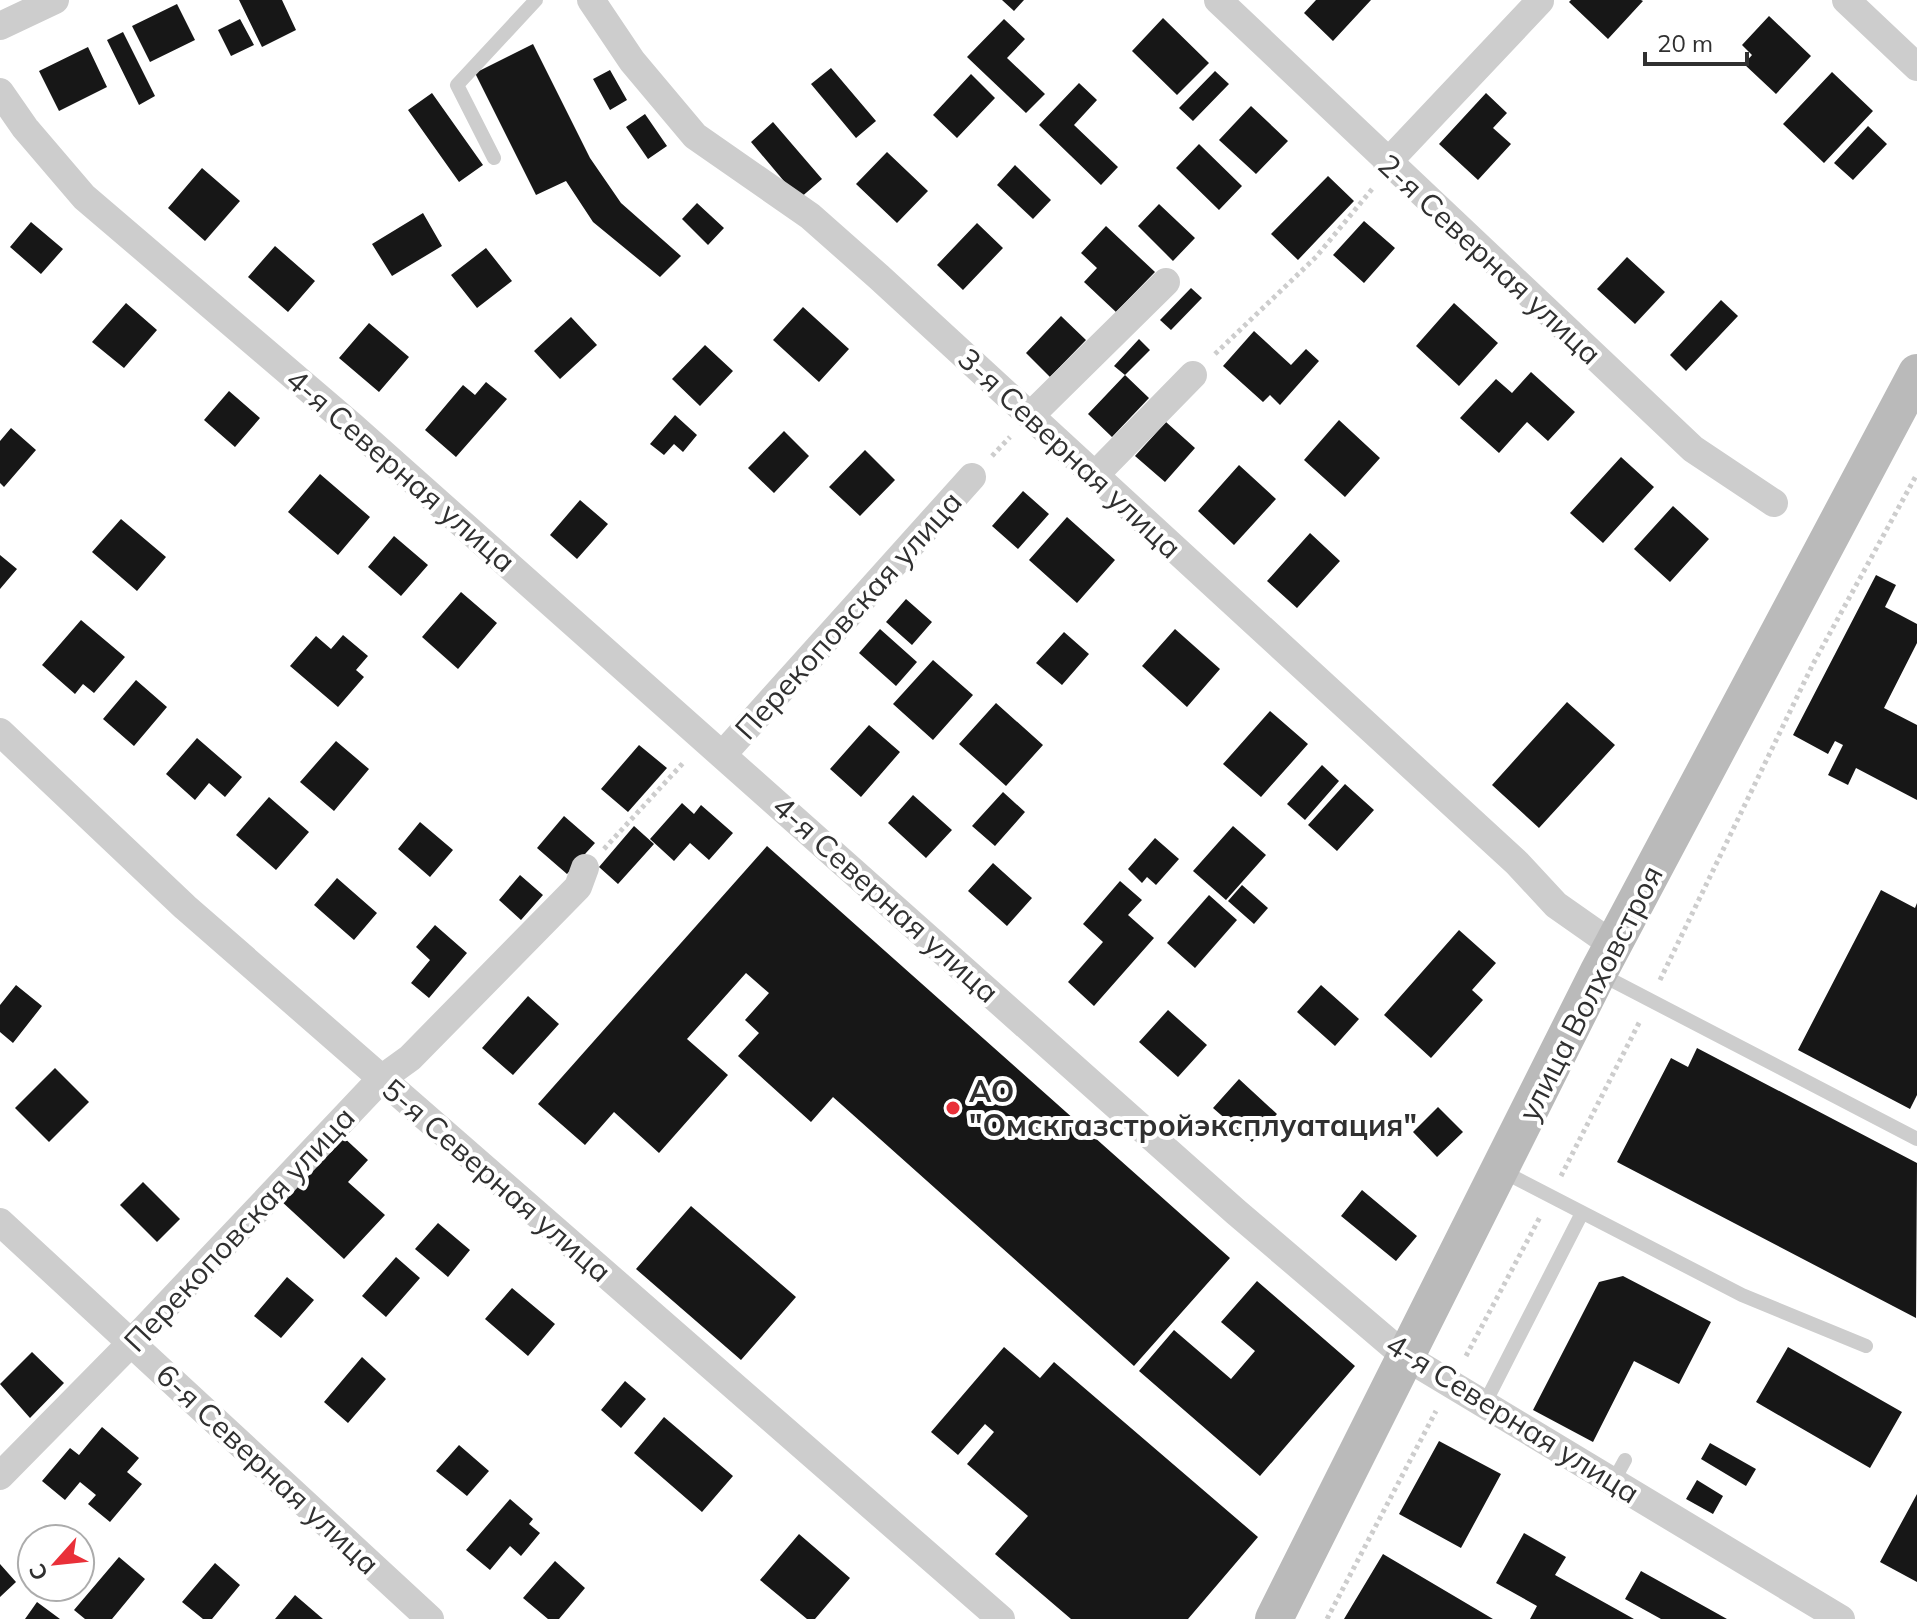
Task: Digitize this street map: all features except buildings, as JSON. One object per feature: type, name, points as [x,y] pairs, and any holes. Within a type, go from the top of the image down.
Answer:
[{"type":"main road","name":"улица Волховстроя","points":[[1274,1619],[1605,959],[1917,373]]},
{"type":"street","points":[[0,26],[55,0]]},
{"type":"street","name":"3-я Северная улица","points":[[591,0],[632,61],[695,136],[810,216],[1517,863],[1605,959]]},
{"type":"street","name":"2-я Северная улица","points":[[1218,0],[1693,449],[1774,503]]},
{"type":"street","points":[[1846,0],[1917,67]]},
{"type":"street","points":[[1387,163],[1540,1]]},
{"type":"street","name":"4-я Северная улица","points":[[0,92],[25,128],[84,197],[352,426],[1236,1212],[1406,1357],[1484,1405],[1619,1471],[1841,1619]]},
{"type":"street","points":[[1030,416],[1166,282]]},
{"type":"street","points":[[1095,475],[1193,375]]},
{"type":"street","name":"Перекоповская улица","points":[[715,746],[972,477]]},
{"type":"street","name":"5-я Северная улица","points":[[0,732],[185,907],[1001,1619]]},
{"type":"street","name":"Перекоповская улица","points":[[0,1476],[131,1343],[381,1079],[410,1058],[578,887],[585,868]]},
{"type":"street","name":"6-я Северная улица","points":[[0,1222],[430,1619]]},
{"type":"lane","points":[[494,158],[457,85],[536,0]]},
{"type":"lane","points":[[1605,959],[1650,1000],[1917,1139]]},
{"type":"lane","points":[[1500,1170],[1742,1295],[1866,1346]]},
{"type":"lane","points":[[1484,1405],[1582,1213]]},
{"type":"path","points":[[1193,375],[1316,257],[1366,201],[1387,163]]},
{"type":"path","points":[[972,477],[1030,416]]},
{"type":"path","points":[[1327,1619],[1650,1000],[1813,664],[1917,474]]},
{"type":"path","name":"Перекоповская улица","points":[[585,868],[715,746]]},
{"type":"place","name":"АО \"Омскгазстройэксплуатация\"","points":[[953,1108]]}]
